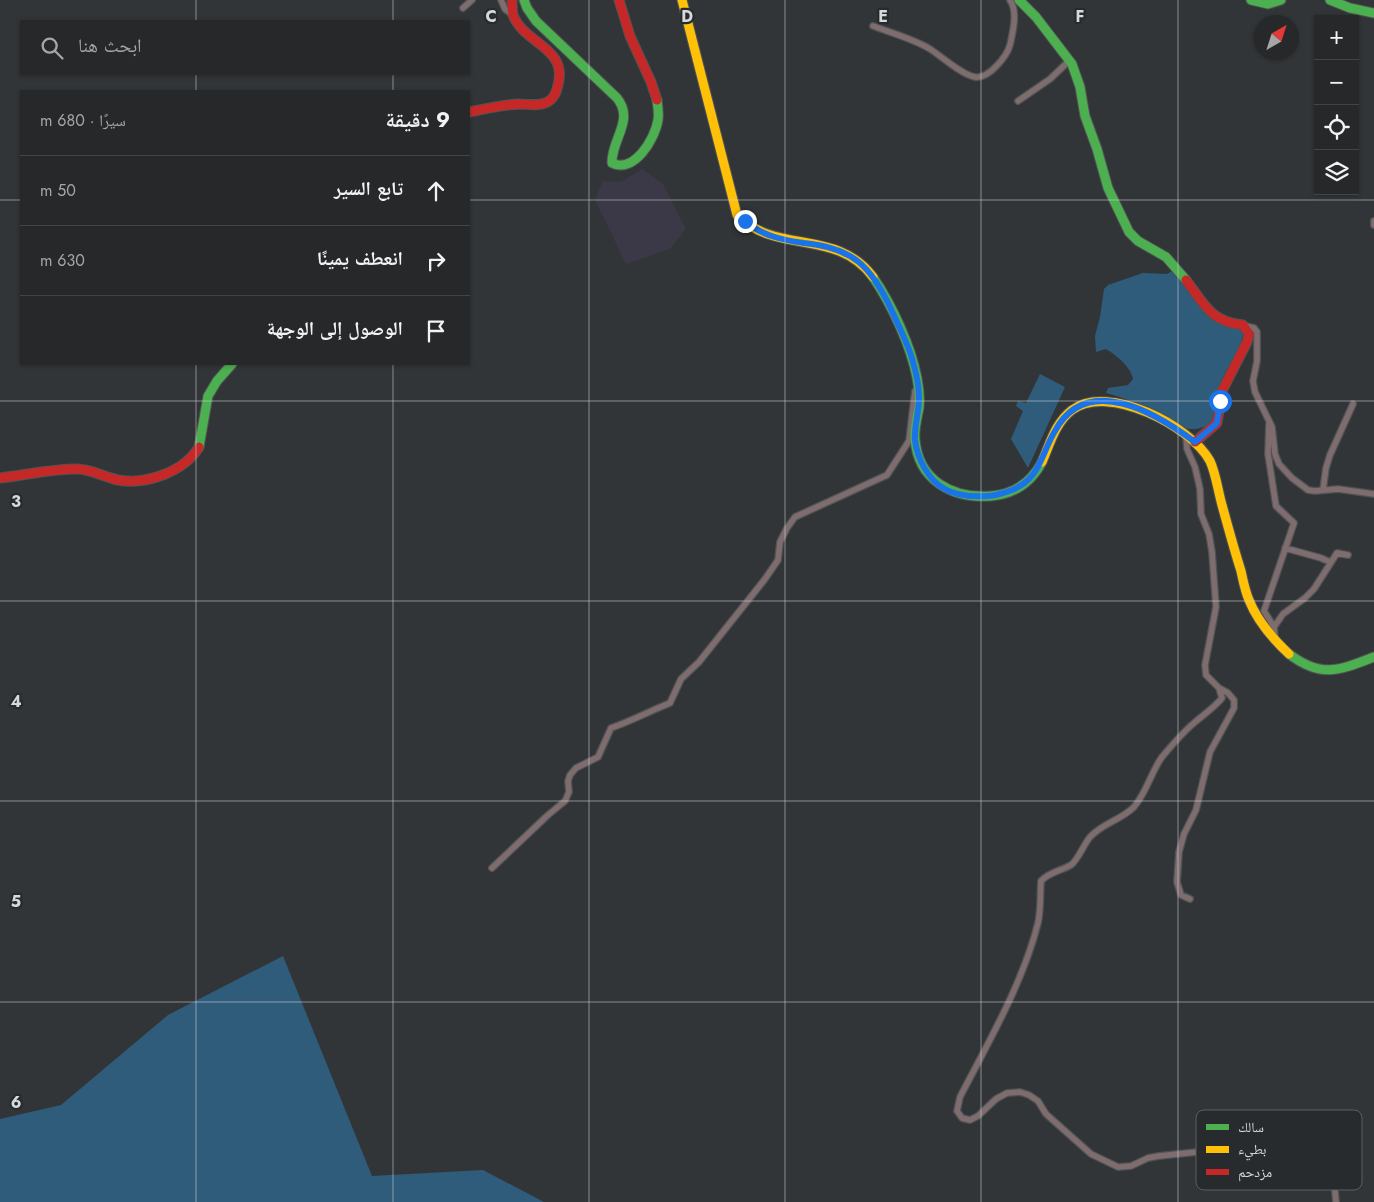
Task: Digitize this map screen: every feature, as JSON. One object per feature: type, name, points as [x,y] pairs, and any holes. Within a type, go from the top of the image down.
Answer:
[{"type":"main road","points":[[470,112],[518,104],[534,105],[549,101],[557,91],[561,74],[558,65],[551,52],[529,35],[514,15],[512,0]]},
{"type":"main road","points":[[524,0],[530,14],[538,24],[562,44],[599,83],[618,99],[624,110],[624,120],[622,129],[610,154],[612,163],[619,168],[627,166],[632,162],[648,143],[658,120],[658,103],[653,86],[624,19],[619,0]]},
{"type":"main road","points":[[682,0],[698,54],[723,165],[737,215],[752,228],[767,235],[785,240],[819,245],[849,254],[861,263],[882,290],[913,361],[919,397],[915,440],[922,462],[932,479],[943,488],[965,496],[994,496],[1017,488],[1030,479],[1041,463],[1055,430],[1074,408],[1100,400],[1112,400],[1133,406],[1162,420],[1195,442],[1210,462],[1249,601],[1275,640],[1289,654],[1308,666],[1326,671],[1341,669],[1374,657]]},
{"type":"main road","points":[[1019,0],[1032,12],[1076,73],[1085,116],[1108,188],[1129,232],[1138,241],[1166,257],[1214,314],[1222,320],[1243,325],[1248,329],[1247,342],[1222,391],[1217,423],[1195,442]]},
{"type":"main road","points":[[1252,0],[1268,4],[1281,0]]},
{"type":"main road","points":[[1330,0],[1350,8],[1374,14]]},
{"type":"main road","points":[[0,478],[80,469],[118,480],[131,480],[154,476],[178,467],[191,458],[199,447],[206,402],[210,390],[231,365]]},
{"type":"street","points":[[463,8],[472,0]]},
{"type":"street","points":[[501,0],[506,9],[514,15]]},
{"type":"street","points":[[873,26],[929,48],[943,59],[976,77],[980,77],[990,72],[998,64],[1009,47],[1014,26],[1014,6],[1010,0]]},
{"type":"street","points":[[1018,101],[1050,79],[1069,61]]},
{"type":"street","points":[[1374,220],[1374,225]]},
{"type":"street","points":[[1243,325],[1252,327],[1257,332],[1257,361],[1253,381],[1255,392],[1274,434],[1279,464],[1292,478],[1308,490],[1338,489],[1374,494]]},
{"type":"street","points":[[492,868],[565,801],[570,792],[568,781],[570,775],[576,768],[598,757],[611,728],[670,703],[681,679],[699,662],[778,560],[780,542],[786,528],[795,517],[887,475],[909,441],[915,391],[918,388]]},
{"type":"street","points":[[1323,490],[1330,455],[1353,404]]},
{"type":"street","points":[[1270,422],[1268,454],[1276,506],[1294,523],[1264,610],[1274,627],[1275,640]]},
{"type":"street","points":[[1186,436],[1187,449],[1195,467],[1200,488],[1201,514],[1209,534],[1212,552],[1216,607],[1205,665],[1206,675],[1234,700],[1234,708],[1210,752],[1196,810],[1184,834],[1179,852],[1178,882],[1181,895],[1190,899]]},
{"type":"street","points":[[1285,548],[1330,562]]},
{"type":"street","points":[[1274,627],[1283,614],[1314,589],[1337,552],[1348,555]]},
{"type":"street","points":[[1196,1152],[1148,1158],[1130,1166],[1118,1167],[1091,1154],[1046,1114],[1038,1101],[1020,1092],[1007,1093],[996,1099],[978,1116],[970,1120],[962,1118],[957,1111],[960,1098],[1012,993],[1032,944],[1038,921],[1041,881],[1046,876],[1072,864],[1090,837],[1101,827],[1125,815],[1135,806],[1160,759],[1193,724],[1222,698],[1219,688]]},
{"type":"shaded area","points":[[642,169],[663,184],[686,229],[670,249],[626,264],[595,199],[603,181],[621,182]]},
{"type":"shaded area","points":[[1172,271],[1178,272],[1202,307],[1240,329],[1243,335],[1238,349],[1220,383],[1217,393],[1216,416],[1212,422],[1197,429],[1183,428],[1175,425],[1128,400],[1106,393],[1108,388],[1128,385],[1133,379],[1126,366],[1106,349],[1096,352],[1095,336],[1104,289],[1108,285],[1143,273],[1167,274]]},
{"type":"shaded area","points":[[1040,374],[1065,387],[1028,468],[1011,439],[1023,411],[1016,406],[1018,401],[1026,403]]},
{"type":"shaded area","points":[[283,956],[372,1176],[483,1170],[544,1202],[0,1202],[0,1119],[61,1105],[168,1015]]},
{"type":"traffic: fast","points":[[524,0],[536,21],[617,98],[622,106],[623,122],[615,146],[612,163],[628,164],[642,153],[648,145],[658,120],[657,100]]},
{"type":"traffic: fast","points":[[1019,0],[1036,17],[1072,64],[1080,87],[1085,116],[1108,188],[1129,232],[1138,241],[1166,257],[1186,280]]},
{"type":"traffic: fast","points":[[1251,0],[1268,4],[1281,0]]},
{"type":"traffic: fast","points":[[1330,0],[1350,8],[1374,13]]},
{"type":"traffic: fast","points":[[873,277],[900,326],[914,366],[919,400],[915,439],[923,466],[930,476],[940,484],[963,494],[991,496],[1007,493],[1021,486],[1033,476],[1042,462]]},
{"type":"traffic: fast","points":[[199,447],[208,396],[217,381],[231,365]]},
{"type":"traffic: fast","points":[[1289,654],[1311,667],[1331,670],[1351,666],[1374,657]]},
{"type":"traffic: slow","points":[[682,0],[737,215],[753,227],[770,235],[824,246],[842,252],[858,262],[873,277]]},
{"type":"traffic: slow","points":[[1042,462],[1061,421],[1072,410],[1087,403],[1106,402],[1126,405],[1147,412],[1185,434],[1200,448],[1212,466],[1245,589],[1252,607],[1266,629],[1289,654]]},
{"type":"traffic: jam","points":[[470,112],[518,104],[542,104],[551,100],[556,91],[559,72],[557,62],[551,54],[519,25],[513,15],[512,0]]},
{"type":"traffic: jam","points":[[619,0],[630,36],[657,100]]},
{"type":"traffic: jam","points":[[1186,280],[1209,310],[1223,320],[1243,325],[1249,334],[1247,342],[1222,391],[1217,423],[1195,442]]},
{"type":"traffic: jam","points":[[0,478],[77,469],[87,470],[118,480],[140,480],[163,475],[174,470],[192,456],[199,447]]},
{"type":"route","points":[[745,221],[752,228],[767,235],[785,240],[819,245],[849,254],[870,273],[882,290],[892,310],[913,361],[919,397],[915,440],[920,456],[932,479],[943,488],[954,493],[978,497],[994,496],[1017,488],[1030,479],[1041,463],[1055,430],[1066,415],[1074,408],[1087,403],[1112,400],[1133,406],[1162,420],[1195,442],[1217,423],[1220,413],[1220,401]]}]
